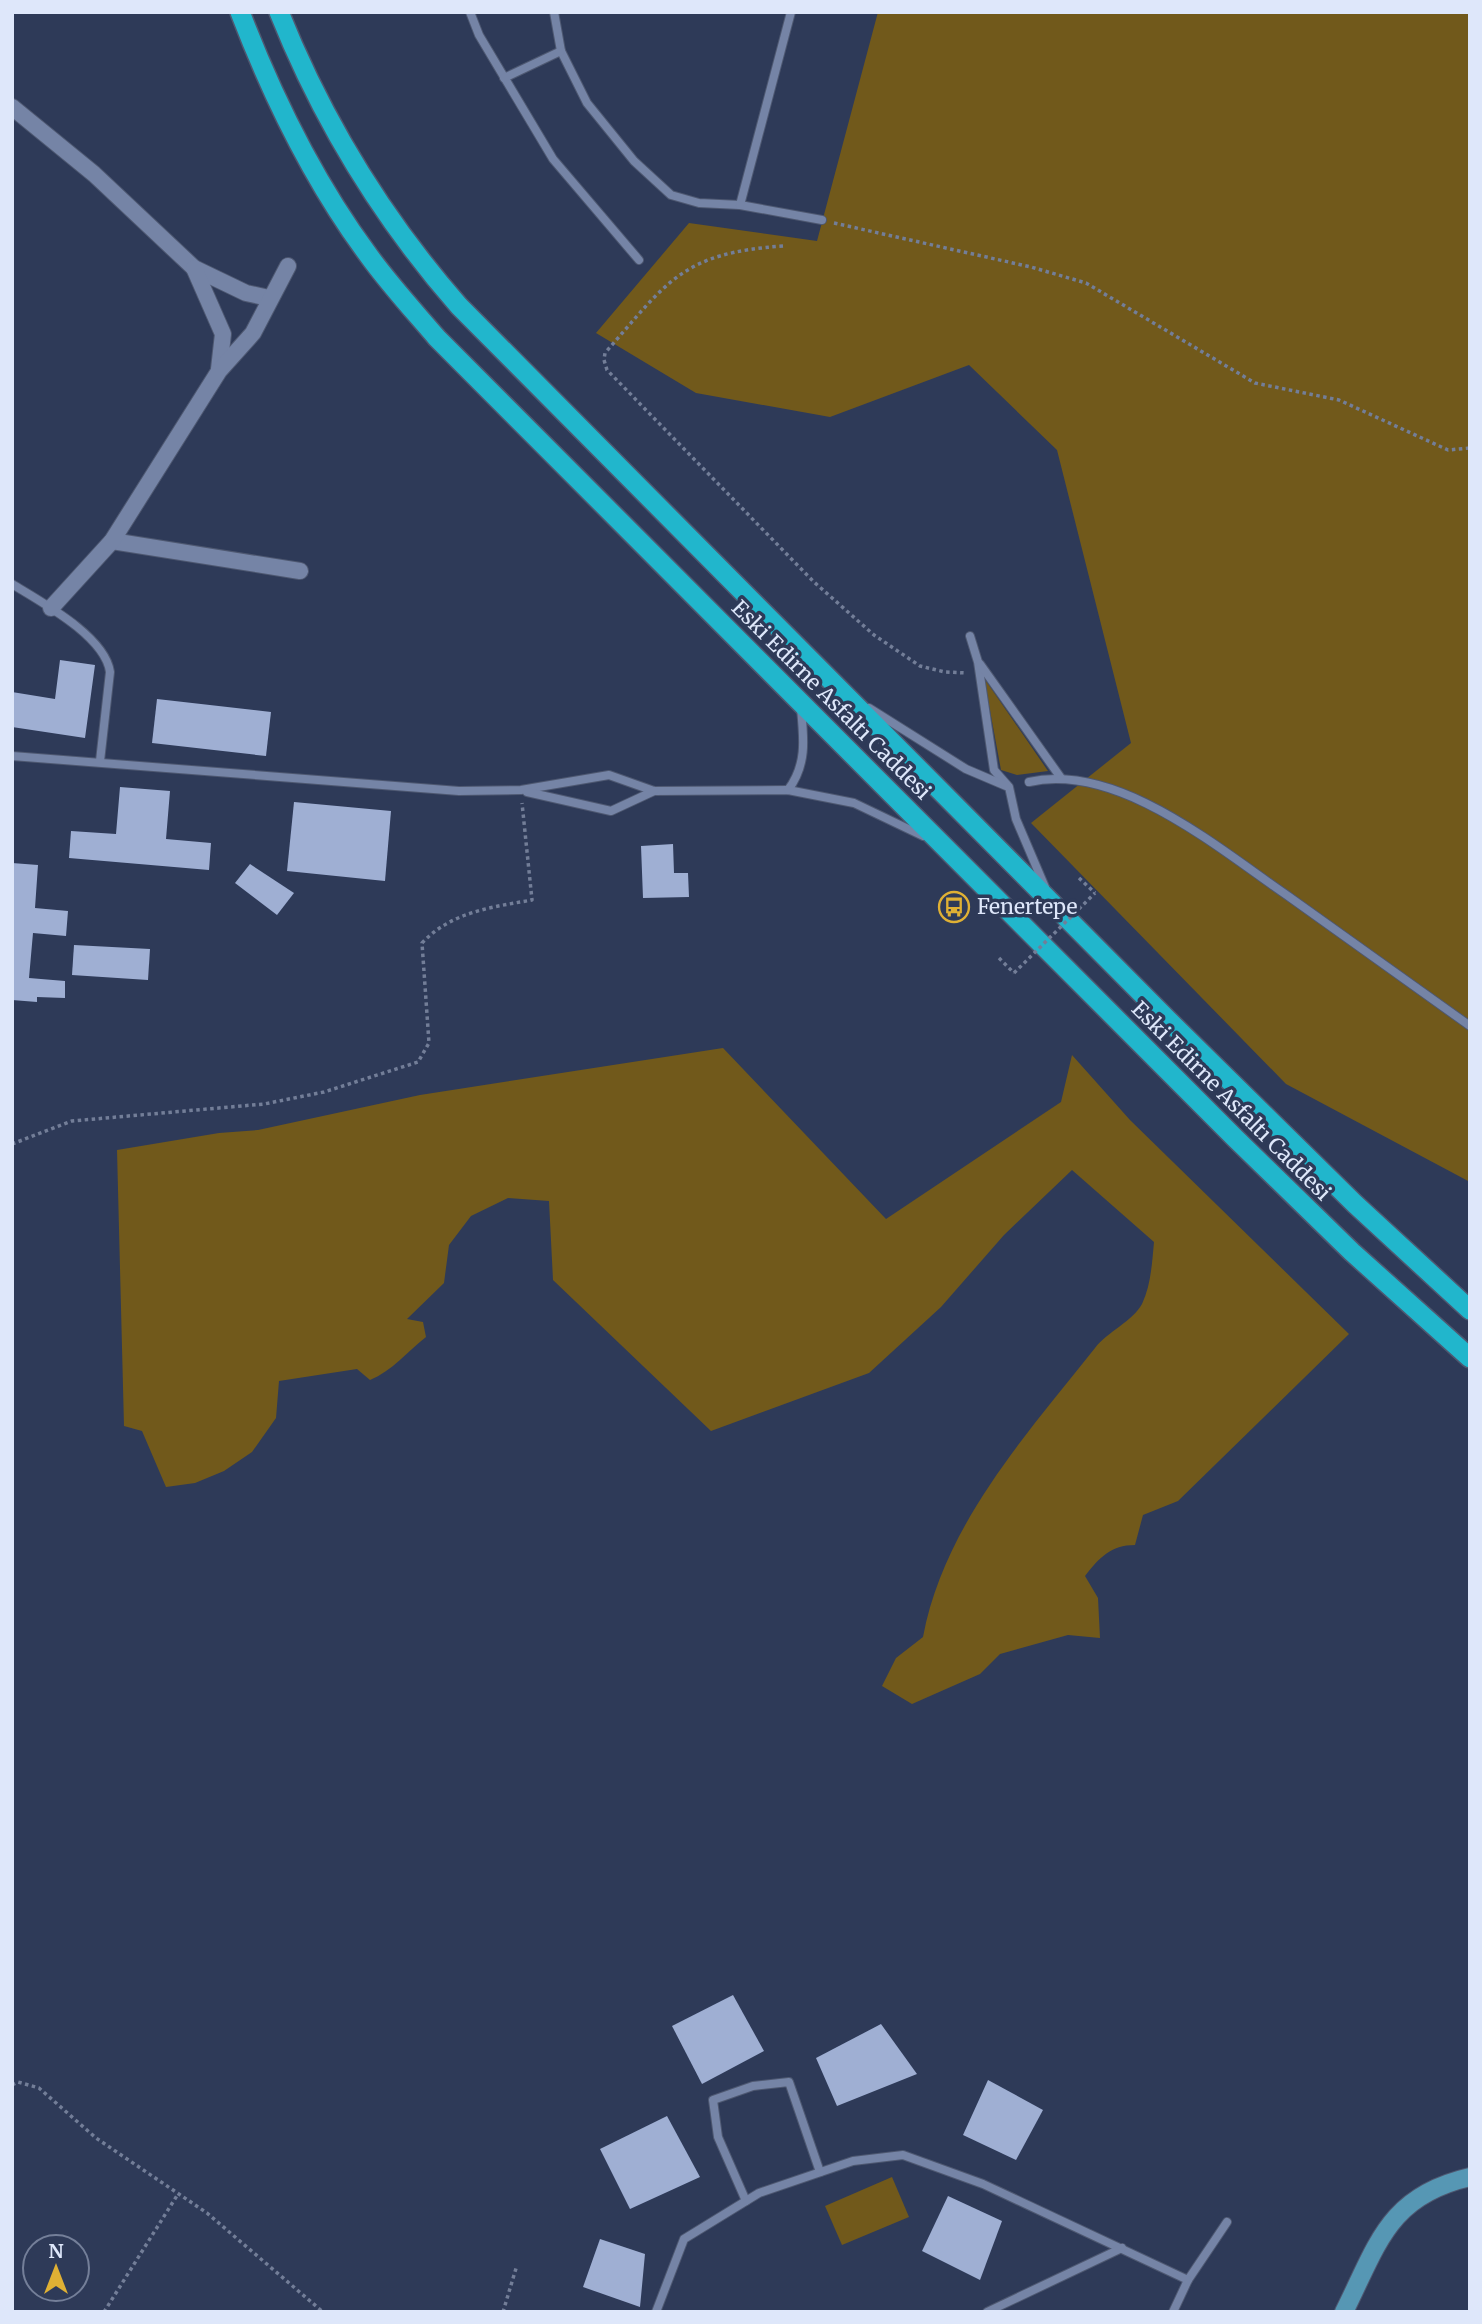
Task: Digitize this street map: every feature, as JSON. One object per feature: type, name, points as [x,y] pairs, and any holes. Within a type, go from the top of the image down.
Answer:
[{"type":"highway","name":"Eski Edirne Asfaltı Caddesi","points":[[240,12],[260,65],[302,150],[330,198],[378,267],[437,338],[1255,1157],[1352,1252],[1470,1358]]},
{"type":"highway","name":"Eski Edirne Asfaltı Caddesi","points":[[279,12],[318,102],[345,152],[394,228],[420,262],[490,338],[1050,900],[1355,1204],[1470,1310]]},
{"type":"main road","points":[[1344,2312],[1383,2233],[1396,2215],[1411,2201],[1450,2182],[1470,2177]]},
{"type":"street","points":[[12,107],[103,183],[194,268],[246,293],[269,298]]},
{"type":"street","points":[[51,608],[112,541],[219,371],[253,333],[288,266]]},
{"type":"street","points":[[194,268],[223,334],[219,371]]},
{"type":"street","points":[[112,541],[300,571]]},
{"type":"lane","points":[[470,12],[479,35],[553,159],[639,260]]},
{"type":"lane","points":[[554,12],[561,51],[587,103],[634,161],[671,195],[699,202],[740,205],[822,220]]},
{"type":"lane","points":[[740,205],[791,12]]},
{"type":"lane","points":[[504,78],[561,51]]},
{"type":"lane","points":[[12,584],[83,632],[103,652],[109,664],[100,761]]},
{"type":"lane","points":[[970,636],[978,662],[994,770],[1009,787],[1019,828],[1050,900]]},
{"type":"lane","points":[[978,662],[1061,778]]},
{"type":"lane","points":[[844,693],[966,769],[1009,787]]},
{"type":"lane","points":[[788,790],[801,774],[804,753],[800,702]]},
{"type":"lane","points":[[12,756],[459,791],[521,790],[609,775],[654,791],[788,790],[833,797],[874,811],[949,852]]},
{"type":"lane","points":[[1028,782],[1061,778],[1118,793],[1182,822],[1470,1026]]},
{"type":"lane","points":[[521,790],[611,811],[654,791]]},
{"type":"lane","points":[[746,2201],[718,2137],[713,2100],[753,2086],[789,2082],[820,2172]]},
{"type":"lane","points":[[656,2312],[684,2239],[759,2193],[853,2161],[903,2155],[984,2183],[1188,2280]]},
{"type":"lane","points":[[1173,2312],[1188,2280],[1227,2222]]},
{"type":"lane","points":[[987,2312],[1122,2248]]},
{"type":"path","points":[[822,220],[1019,264],[1086,283],[1255,383],[1339,400],[1448,450],[1470,448]]},
{"type":"path","points":[[783,246],[746,248],[722,254],[674,277],[605,353],[607,370],[814,582],[874,635],[920,666],[945,672],[979,673]]},
{"type":"path","points":[[12,1144],[72,1121],[165,1115],[264,1104],[324,1092],[418,1062],[429,1043],[422,943],[444,924],[472,912],[532,900],[521,790]]},
{"type":"path","points":[[999,958],[1014,973],[1095,893],[1079,878]]},
{"type":"path","points":[[12,2085],[18,2082],[38,2088],[96,2138],[207,2213],[323,2312]]},
{"type":"path","points":[[104,2312],[178,2193]]},
{"type":"path","points":[[503,2312],[517,2265]]},
{"type":"shaded area","points":[[878,12],[1470,12],[1470,1182],[1286,1084],[1031,823],[1131,743],[1057,450],[969,365],[830,417],[696,393],[596,333],[689,223],[817,241]]},
{"type":"shaded area","points":[[984,678],[1048,771],[1017,775],[1001,770]]},
{"type":"shaded area","points":[[723,1048],[886,1219],[1061,1102],[1072,1055],[1130,1120],[1349,1334],[1178,1501],[1143,1515],[1135,1545],[1112,1550],[1085,1576],[1098,1598],[1100,1638],[1068,1635],[1000,1654],[980,1674],[912,1704],[882,1686],[896,1658],[923,1637],[934,1596],[949,1557],[968,1519],[991,1483],[1095,1348],[1133,1316],[1145,1297],[1151,1274],[1154,1242],[1072,1170],[1004,1235],[941,1307],[869,1373],[711,1431],[553,1280],[549,1201],[508,1198],[471,1216],[449,1245],[444,1283],[407,1319],[423,1322],[426,1337],[399,1361],[370,1380],[357,1369],[279,1381],[276,1418],[252,1452],[224,1471],[195,1483],[166,1487],[142,1431],[124,1426],[117,1150],[219,1133],[258,1130],[420,1095]]},
{"type":"shaded area","points":[[892,2177],[909,2217],[842,2245],[825,2206]]},
{"type":"building","points":[[60,660],[95,665],[85,738],[12,727],[12,692],[55,699]]},
{"type":"building","points":[[157,699],[271,712],[266,756],[152,743]]},
{"type":"building","points":[[120,787],[170,791],[166,839],[211,843],[209,870],[69,858],[71,831],[116,834]]},
{"type":"building","points":[[294,802],[391,811],[385,881],[287,871]]},
{"type":"building","points":[[673,844],[674,873],[688,873],[689,897],[643,898],[641,846]]},
{"type":"building","points":[[12,863],[38,865],[35,908],[68,911],[66,936],[33,933],[29,978],[65,981],[65,998],[37,997],[37,1002],[12,1000]]},
{"type":"building","points":[[250,864],[294,893],[277,915],[235,883]]},
{"type":"building","points":[[74,945],[150,949],[148,980],[72,975]]},
{"type":"building","points":[[733,1995],[764,2051],[702,2084],[672,2026]]},
{"type":"building","points":[[881,2024],[917,2074],[837,2106],[816,2058]]},
{"type":"building","points":[[988,2080],[1043,2110],[1016,2160],[963,2135]]},
{"type":"building","points":[[667,2116],[700,2177],[630,2209],[600,2149]]},
{"type":"building","points":[[948,2196],[1002,2221],[980,2280],[922,2251]]},
{"type":"building","points":[[600,2239],[645,2254],[640,2307],[583,2287]]},
{"type":"place","name":"Fenertepe","points":[[954,907]]}]
